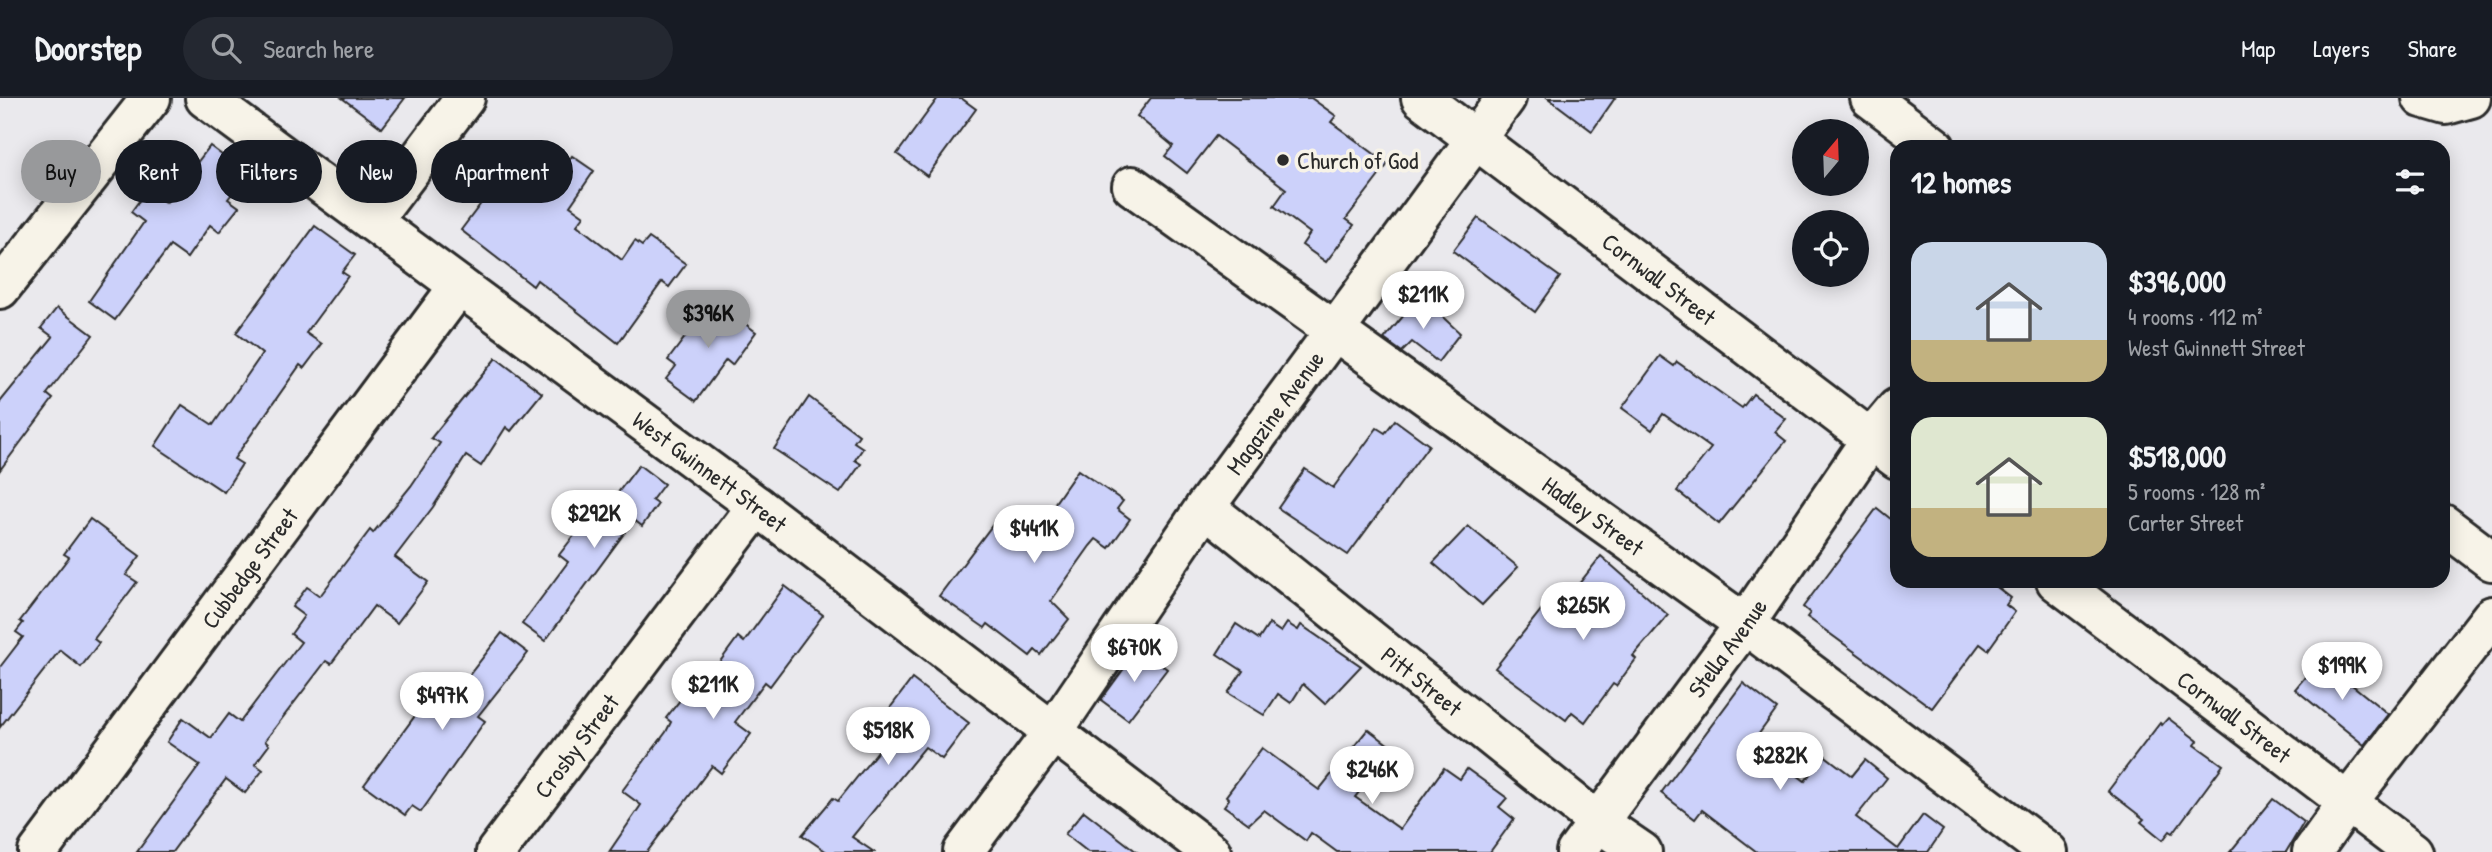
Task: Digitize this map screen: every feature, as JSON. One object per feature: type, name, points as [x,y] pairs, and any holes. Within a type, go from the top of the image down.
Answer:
[{"type":"street","points":[[0,289],[151,98]]},
{"type":"street","name":"West Gwinnett Street","points":[[205,98],[757,506],[1211,852]]},
{"type":"street","points":[[372,221],[465,98]]},
{"type":"street","name":"Cornwall Street","points":[[1421,98],[1884,449]]},
{"type":"street","name":"Magazine Avenue","points":[[963,852],[1052,733],[1205,507],[1506,98]]},
{"type":"street","points":[[1870,98],[1927,140]]},
{"type":"street","points":[[2422,98],[2446,105],[2471,98]]},
{"type":"street","name":"Hadley Street","points":[[1132,186],[1745,624],[2049,852]]},
{"type":"street","name":"Cubbedge Street","points":[[38,852],[459,286]]},
{"type":"street","name":"Stella Avenue","points":[[1587,837],[1745,624],[1884,449],[1890,430]]},
{"type":"street","name":"Crosby Street","points":[[496,852],[757,506]]},
{"type":"street","name":"Pitt Street","points":[[1205,507],[1587,837],[1642,852]]},
{"type":"street","points":[[2450,529],[2492,561]]},
{"type":"street","name":"Cornwall Street","points":[[2065,588],[2413,852]]},
{"type":"street","points":[[2312,852],[2492,616]]},
{"type":"building","points":[[342,98],[405,98],[382,128]]},
{"type":"building","points":[[938,98],[961,98],[976,109],[927,176],[897,154]]},
{"type":"building","points":[[1151,98],[1311,98],[1336,116],[1331,122],[1388,164],[1346,219],[1354,225],[1326,262],[1302,245],[1310,233],[1274,206],[1286,189],[1216,136],[1187,173],[1165,156],[1173,146],[1137,116]]},
{"type":"building","points":[[1548,98],[1615,98],[1592,131]]},
{"type":"building","points":[[210,146],[216,151],[216,203],[234,203],[239,207],[219,232],[210,225],[187,258],[170,246],[115,320],[89,301],[144,222],[131,212],[138,203],[202,203],[202,156]]},
{"type":"building","points":[[573,157],[594,171],[573,202]]},
{"type":"building","points":[[481,203],[572,203],[570,206],[584,216],[577,225],[622,260],[635,241],[642,246],[649,238],[686,264],[669,287],[662,282],[618,343],[537,280],[533,286],[461,230]]},
{"type":"building","points":[[1478,218],[1560,277],[1535,312],[1453,251]]},
{"type":"building","points":[[315,226],[355,255],[342,272],[348,276],[306,333],[322,344],[304,368],[300,365],[234,459],[242,464],[224,492],[155,446],[182,405],[213,425],[262,354],[236,333]]},
{"type":"building","points":[[1420,296],[1460,333],[1438,362],[1412,342],[1402,352],[1384,339]]},
{"type":"building","points":[[713,300],[756,332],[732,365],[726,360],[696,401],[666,379],[676,366],[668,360]]},
{"type":"building","points":[[57,308],[93,335],[47,394],[53,399],[0,470],[0,402],[53,337],[41,328]]},
{"type":"building","points":[[1660,356],[1674,366],[1677,362],[1742,408],[1753,394],[1786,419],[1775,432],[1786,441],[1719,524],[1677,491],[1711,448],[1663,414],[1652,430],[1622,408]]},
{"type":"building","points":[[496,358],[542,393],[511,431],[506,427],[481,466],[466,456],[433,507],[395,557],[428,582],[397,623],[374,606],[331,664],[326,661],[265,741],[269,745],[255,764],[263,770],[245,793],[226,779],[172,852],[137,852],[200,765],[167,742],[183,718],[211,738],[229,714],[240,722],[301,642],[291,634],[304,616],[292,607],[307,587],[320,596],[370,530],[373,533],[411,486],[440,443],[431,438]]},
{"type":"building","points":[[809,397],[859,435],[854,442],[863,448],[855,460],[861,464],[840,493],[774,449]]},
{"type":"building","points":[[1395,420],[1429,445],[1348,555],[1278,508],[1305,469],[1333,488],[1377,428],[1385,433]]},
{"type":"building","points":[[639,465],[664,484],[652,500],[658,504],[642,526],[634,520],[545,641],[522,624],[568,562],[559,555],[587,519],[594,524]]},
{"type":"building","points":[[1078,470],[1123,501],[1117,509],[1130,519],[1109,548],[1096,539],[1090,546],[1051,601],[1069,619],[1041,655],[1035,650],[1030,656],[988,624],[985,628],[939,596],[1000,515],[1031,537]]},
{"type":"building","points":[[1877,508],[1890,518],[1890,588],[1998,588],[2011,598],[2006,605],[2015,612],[1988,650],[1980,644],[1932,708],[1807,617],[1810,613],[1803,607]]},
{"type":"building","points":[[90,519],[140,556],[126,575],[137,582],[94,639],[99,643],[81,667],[60,650],[0,727],[0,667],[23,637],[16,632],[23,623],[20,621],[69,557],[64,554]]},
{"type":"building","points":[[1468,526],[1518,567],[1482,605],[1433,563]]},
{"type":"building","points":[[1601,556],[1668,615],[1633,656],[1636,659],[1616,686],[1613,684],[1585,722],[1572,712],[1566,720],[1495,668],[1557,590],[1567,599]]},
{"type":"building","points":[[785,586],[823,615],[770,686],[765,682],[735,722],[751,734],[721,773],[712,766],[647,852],[609,852],[641,805],[622,791],[666,732],[671,722],[666,718],[681,699],[685,702],[694,691],[697,693],[738,637],[744,642]]},
{"type":"building","points":[[1287,623],[1298,630],[1301,625],[1361,666],[1325,704],[1303,684],[1291,703],[1278,694],[1264,715],[1228,693],[1243,671],[1217,654],[1236,624],[1259,639],[1269,624],[1281,632]]},
{"type":"building","points":[[502,633],[528,653],[478,716],[485,721],[421,812],[412,806],[405,815],[364,785],[437,686],[452,697]]},
{"type":"building","points":[[1139,648],[1167,669],[1128,720],[1101,700]]},
{"type":"building","points":[[2320,659],[2388,714],[2364,745],[2295,689]]},
{"type":"building","points":[[912,679],[969,723],[942,759],[925,747],[852,837],[874,852],[827,852],[802,835],[833,798],[838,801],[898,726],[884,716]]},
{"type":"building","points":[[1743,683],[1777,709],[1753,742],[1805,781],[1824,755],[1852,776],[1865,760],[1887,778],[1856,817],[1898,849],[1923,815],[1943,830],[1928,852],[1757,852],[1702,810],[1695,819],[1661,793]]},
{"type":"building","points":[[2168,718],[2198,741],[2195,745],[2223,765],[2173,833],[2170,831],[2163,840],[2141,822],[2144,819],[2108,791],[2160,723],[2162,725]]},
{"type":"building","points":[[1368,729],[1394,749],[1355,797],[1400,829],[1444,768],[1460,779],[1467,769],[1507,798],[1499,807],[1514,819],[1490,852],[1337,852],[1311,833],[1306,841],[1264,810],[1249,824],[1224,806],[1229,799],[1226,796],[1262,748],[1319,790]]},
{"type":"building","points":[[2273,799],[2304,822],[2286,852],[2230,852]]},
{"type":"building","points":[[1084,811],[1137,852],[1088,852],[1065,834]]},
{"type":"place","name":"Church of God","points":[[1283,160]]}]
